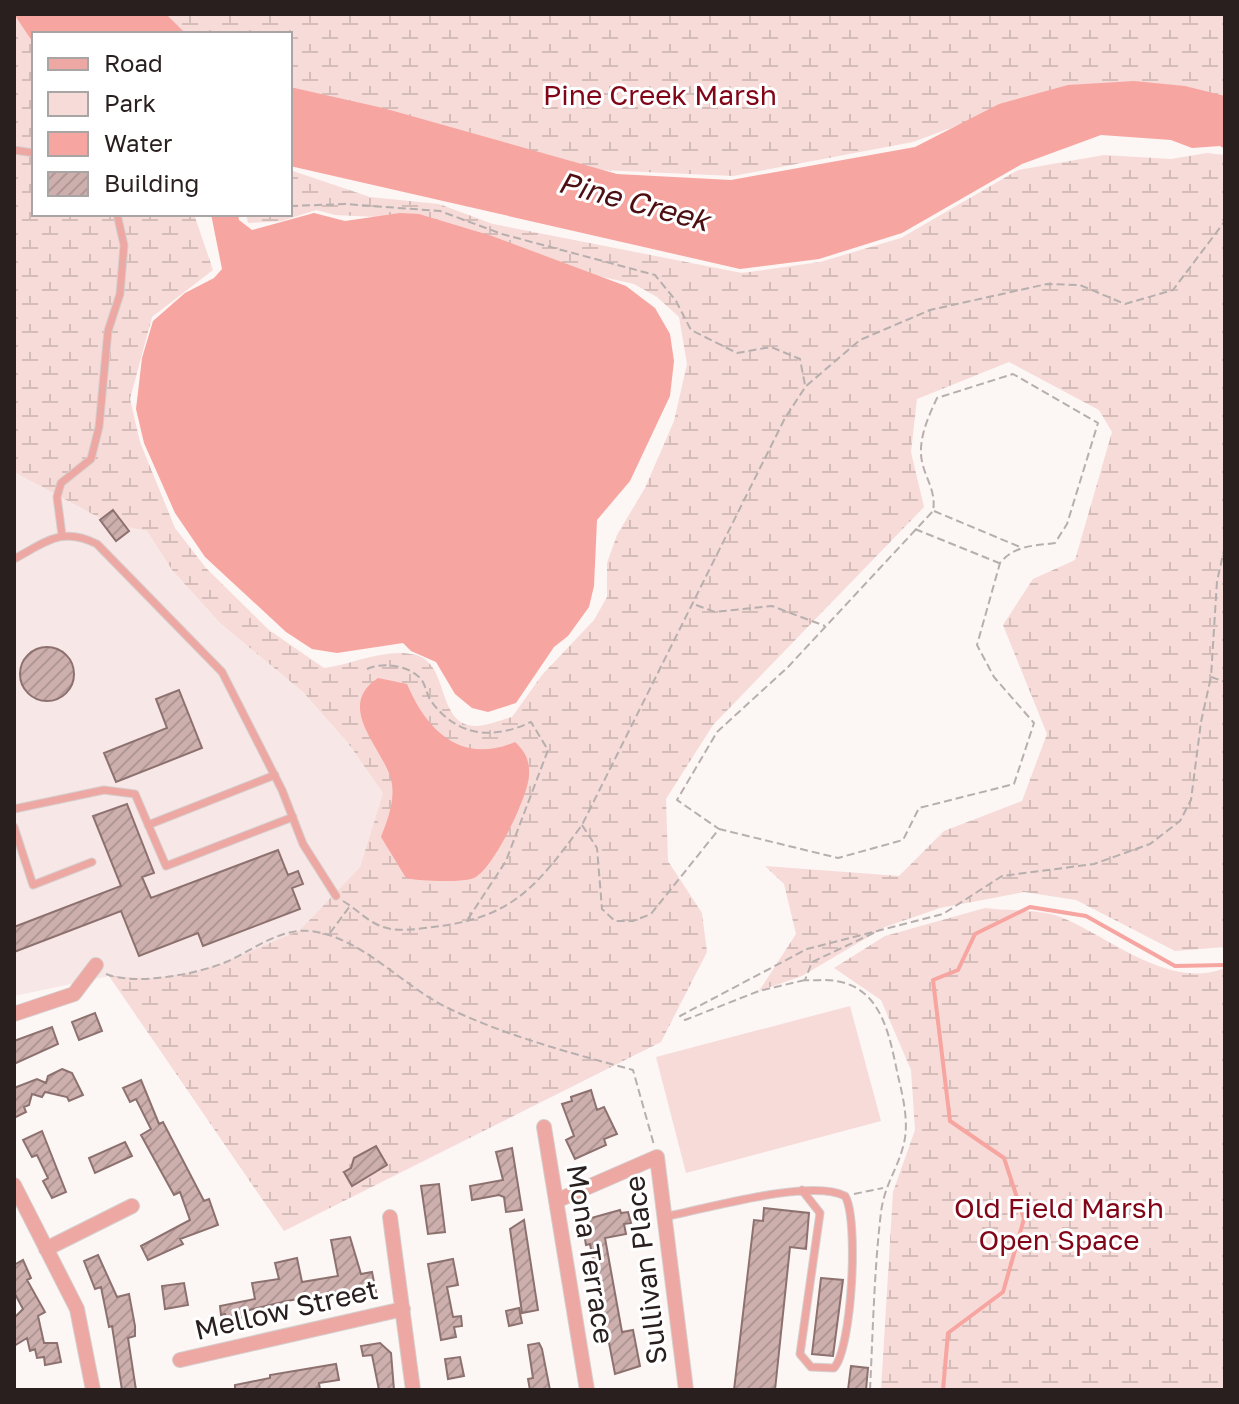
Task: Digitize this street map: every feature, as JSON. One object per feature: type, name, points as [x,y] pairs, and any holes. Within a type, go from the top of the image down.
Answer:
[{"type":"street","points":[[14,1014],[74,994],[96,965]]},
{"type":"street","name":"Mona Terrace","points":[[544,1127],[587,1390]]},
{"type":"street","name":"Sullivan Place","points":[[556,1201],[657,1157],[686,1390]]},
{"type":"street","points":[[14,1185],[77,1309],[93,1390]]},
{"type":"street","points":[[46,1249],[132,1206]]},
{"type":"street","points":[[390,1217],[413,1390]]},
{"type":"street","name":"Mellow Street","points":[[180,1360],[403,1309]]},
{"type":"lane","points":[[62,535],[57,497],[61,483],[91,459],[99,427],[108,331],[120,294],[124,245],[117,216]]},
{"type":"lane","points":[[14,559],[62,535],[77,534],[97,544],[201,647],[222,672],[275,775],[303,844],[336,896]]},
{"type":"lane","points":[[148,825],[275,775]]},
{"type":"lane","points":[[14,809],[104,790],[135,794],[166,866],[293,817]]},
{"type":"lane","points":[[14,827],[33,885],[92,862]]},
{"type":"lane","points":[[664,1217],[802,1190],[833,1190],[845,1196],[852,1218],[846,1337],[841,1361],[834,1368],[825,1370],[811,1367],[800,1354],[820,1213],[802,1190]]},
{"type":"path","points":[[292,206],[345,204],[440,211],[502,234],[655,275],[676,301],[691,330],[737,353],[771,347],[800,359],[806,386]]},
{"type":"path","points":[[336,896],[380,926],[392,928],[466,923],[502,911],[546,874],[582,825],[695,604],[726,532],[806,386],[860,340],[930,310],[1047,284],[1080,285],[1125,304],[1173,290],[1225,221]]},
{"type":"path","points":[[1013,374],[1098,423],[1067,524],[1055,543],[1021,547],[1008,553],[1000,563],[977,645],[994,677],[1034,723],[1014,784],[919,808],[903,840],[838,858],[719,829],[677,800],[717,732],[788,667],[914,529],[933,511],[936,498],[921,455],[926,420],[937,398],[1013,374]]},
{"type":"path","points":[[933,511],[1021,547]]},
{"type":"path","points":[[914,529],[1000,563]]},
{"type":"path","points":[[870,1390],[884,1188],[904,1145],[907,1128],[888,1027],[877,1008],[850,986],[836,981],[805,980],[759,991],[685,1020],[680,1016],[807,949],[885,927],[922,922],[943,914],[1002,876],[1094,864],[1150,844],[1169,831],[1180,821],[1191,800],[1201,722],[1211,677],[1217,581],[1225,546]]},
{"type":"path","points":[[695,604],[715,612],[772,606],[826,626]]},
{"type":"path","points":[[367,669],[376,665],[403,668],[421,678],[431,701],[456,725],[478,735],[507,733],[531,722],[548,750],[506,861],[466,923]]},
{"type":"path","points":[[1211,677],[1225,682]]},
{"type":"path","points":[[582,825],[597,848],[602,909],[615,921],[633,921],[651,914],[719,829]]},
{"type":"path","points":[[330,934],[351,905]]},
{"type":"path","points":[[805,980],[812,962],[885,927]]},
{"type":"path","points":[[96,965],[109,976],[152,978],[223,963],[288,932],[330,934],[446,1007],[553,1047],[633,1070],[657,1157]]},
{"type":"path","points":[[845,1196],[884,1188]]},
{"type":"shaded area","points":[[14,472],[111,524],[147,531],[172,570],[220,623],[303,692],[348,743],[383,793],[360,867],[300,930],[223,963],[193,972],[152,978],[109,976],[14,996]]},
{"type":"green space","points":[[14,14],[32,32],[32,216],[195,216],[213,270],[152,317],[130,399],[140,442],[175,528],[206,568],[269,630],[324,668],[393,653],[416,655],[427,661],[434,670],[455,716],[463,723],[476,726],[512,717],[542,675],[594,620],[607,597],[607,563],[617,535],[645,488],[674,421],[687,364],[679,317],[657,297],[634,284],[594,275],[419,219],[335,215],[316,210],[282,221],[248,223],[246,216],[292,216],[292,171],[370,197],[439,204],[493,224],[742,273],[820,262],[901,238],[1018,170],[1104,155],[1171,159],[1207,153],[1225,155],[1225,947],[1175,951],[1076,900],[1024,892],[940,908],[885,927],[802,976],[759,991],[796,934],[784,884],[765,866],[899,876],[944,831],[1022,801],[1047,734],[1003,625],[1033,579],[1075,560],[1112,432],[1099,410],[1009,362],[917,399],[911,452],[924,507],[713,725],[666,799],[668,861],[702,913],[707,952],[661,1042],[284,1231],[109,976],[152,978],[193,972],[223,963],[300,930],[360,867],[383,793],[348,743],[303,692],[220,623],[172,570],[147,531],[111,524],[14,472]]},
{"type":"green space","name":"Pine Creek Marsh","points":[[127,14],[1225,14],[1225,101],[1010,106],[913,142],[733,176],[601,170],[292,97],[292,32],[139,32]]},
{"type":"green space","name":"Old Field Marsh Open Space","points":[[985,908],[1058,916],[1160,967],[1204,973],[1225,968],[1225,1390],[881,1390],[893,1192],[915,1130],[911,1070],[881,1000],[834,968],[885,936]]},
{"type":"green space","points":[[850,1006],[881,1121],[686,1173],[656,1057]]},
{"type":"water","points":[[14,14],[166,14],[184,32],[32,32],[32,41]]},
{"type":"water","points":[[1134,81],[1185,86],[1225,96],[1225,149],[1220,146],[1192,148],[1171,140],[1101,135],[1022,164],[902,233],[819,259],[740,269],[292,166],[292,87],[383,108],[617,174],[731,180],[915,147],[999,104],[1068,85]]},
{"type":"water","points":[[314,213],[345,221],[400,213],[419,214],[492,236],[626,286],[655,308],[670,334],[674,361],[670,396],[630,481],[597,520],[594,586],[589,607],[568,636],[554,647],[516,703],[488,712],[472,708],[455,694],[436,662],[411,651],[403,643],[337,653],[312,649],[286,632],[205,557],[175,513],[144,443],[136,409],[142,358],[153,321],[185,293],[214,278],[222,269],[211,216],[238,216],[252,230]]},
{"type":"water","points":[[378,678],[407,684],[425,716],[448,739],[478,749],[515,742],[526,757],[529,770],[527,785],[517,814],[491,861],[474,878],[440,881],[406,878],[381,837],[391,807],[392,784],[360,713],[366,689]]},
{"type":"building","points":[[113,510],[129,531],[116,541],[100,520]]},
{"type":"building","points":[[47,647],[66,655],[74,674],[66,693],[47,701],[28,693],[20,674],[28,655]]},
{"type":"building","points":[[179,690],[202,748],[116,782],[104,753],[167,728],[156,699]]},
{"type":"building","points":[[127,804],[154,873],[142,877],[151,898],[278,850],[288,875],[298,871],[303,884],[292,888],[300,909],[203,946],[198,933],[139,956],[121,911],[14,952],[14,927],[121,886],[93,816]]},
{"type":"building","points":[[95,1013],[102,1031],[79,1040],[72,1022]]},
{"type":"building","points":[[52,1027],[58,1044],[14,1064],[14,1041]]},
{"type":"building","points":[[62,1069],[72,1073],[83,1095],[69,1101],[67,1097],[45,1092],[42,1097],[32,1094],[29,1105],[24,1107],[26,1112],[14,1118],[14,1088],[37,1079],[46,1083],[48,1076]]},
{"type":"building","points":[[141,1080],[159,1124],[163,1122],[204,1201],[209,1199],[218,1225],[180,1239],[183,1244],[148,1260],[141,1246],[190,1220],[180,1192],[174,1195],[141,1135],[151,1129],[136,1099],[130,1102],[123,1088]]},
{"type":"building","points":[[591,1090],[597,1110],[604,1107],[617,1134],[604,1139],[606,1145],[575,1159],[566,1140],[574,1136],[562,1104]]},
{"type":"building","points":[[42,1131],[66,1192],[52,1198],[43,1181],[48,1178],[37,1155],[32,1157],[23,1140]]},
{"type":"building","points":[[125,1142],[132,1156],[95,1173],[89,1158]]},
{"type":"building","points":[[376,1146],[387,1165],[352,1186],[344,1172],[351,1168],[354,1158]]},
{"type":"building","points":[[512,1148],[522,1210],[506,1212],[504,1197],[499,1195],[472,1200],[470,1186],[503,1180],[496,1152]]},
{"type":"building","points":[[439,1184],[445,1232],[428,1234],[421,1186]]},
{"type":"building","points":[[764,1208],[809,1213],[806,1249],[790,1247],[775,1390],[734,1390],[754,1220],[763,1221]]},
{"type":"building","points":[[620,1210],[621,1213],[628,1212],[631,1223],[624,1224],[626,1234],[605,1238],[622,1332],[633,1330],[640,1366],[615,1374],[590,1244],[586,1245],[583,1228],[584,1220]]},
{"type":"building","points":[[524,1220],[538,1310],[522,1313],[510,1229]]},
{"type":"building","points":[[350,1237],[361,1274],[372,1272],[376,1292],[339,1300],[337,1292],[287,1301],[245,1311],[246,1317],[227,1321],[225,1314],[221,1315],[220,1306],[255,1299],[252,1283],[279,1279],[275,1263],[297,1258],[302,1282],[338,1276],[331,1240]]},
{"type":"building","points":[[98,1255],[117,1297],[129,1294],[135,1336],[128,1338],[136,1390],[122,1390],[112,1326],[109,1327],[101,1287],[95,1289],[84,1261]]},
{"type":"building","points":[[453,1259],[458,1285],[447,1287],[453,1317],[461,1316],[462,1326],[454,1327],[456,1337],[441,1340],[428,1264]]},
{"type":"building","points":[[23,1260],[31,1278],[27,1280],[45,1312],[38,1316],[44,1343],[57,1343],[61,1362],[45,1365],[44,1357],[37,1358],[35,1349],[30,1351],[27,1338],[14,1346],[14,1318],[23,1309],[14,1292],[14,1265]]},
{"type":"building","points":[[821,1278],[843,1280],[833,1356],[812,1354]]},
{"type":"building","points":[[184,1283],[188,1305],[165,1309],[162,1286]]},
{"type":"building","points":[[519,1308],[522,1323],[509,1326],[506,1311]]},
{"type":"building","points":[[380,1343],[391,1353],[394,1390],[379,1390],[372,1355],[363,1356],[361,1346]]},
{"type":"building","points":[[539,1343],[550,1390],[530,1390],[528,1379],[533,1378],[528,1345]]},
{"type":"building","points":[[460,1357],[464,1376],[448,1379],[445,1359]]},
{"type":"building","points":[[336,1364],[339,1380],[319,1383],[320,1390],[235,1390],[235,1385],[270,1378],[270,1375]]},
{"type":"building","points":[[851,1366],[868,1368],[866,1390],[848,1390]]},
{"type":"waterway","name":"Pine Creek","points":[[943,1390],[948,1333],[1003,1292],[1024,1219],[1004,1158],[950,1121],[933,980],[958,970],[975,934],[1030,907],[1086,916],[1175,966],[1225,965]]}]
